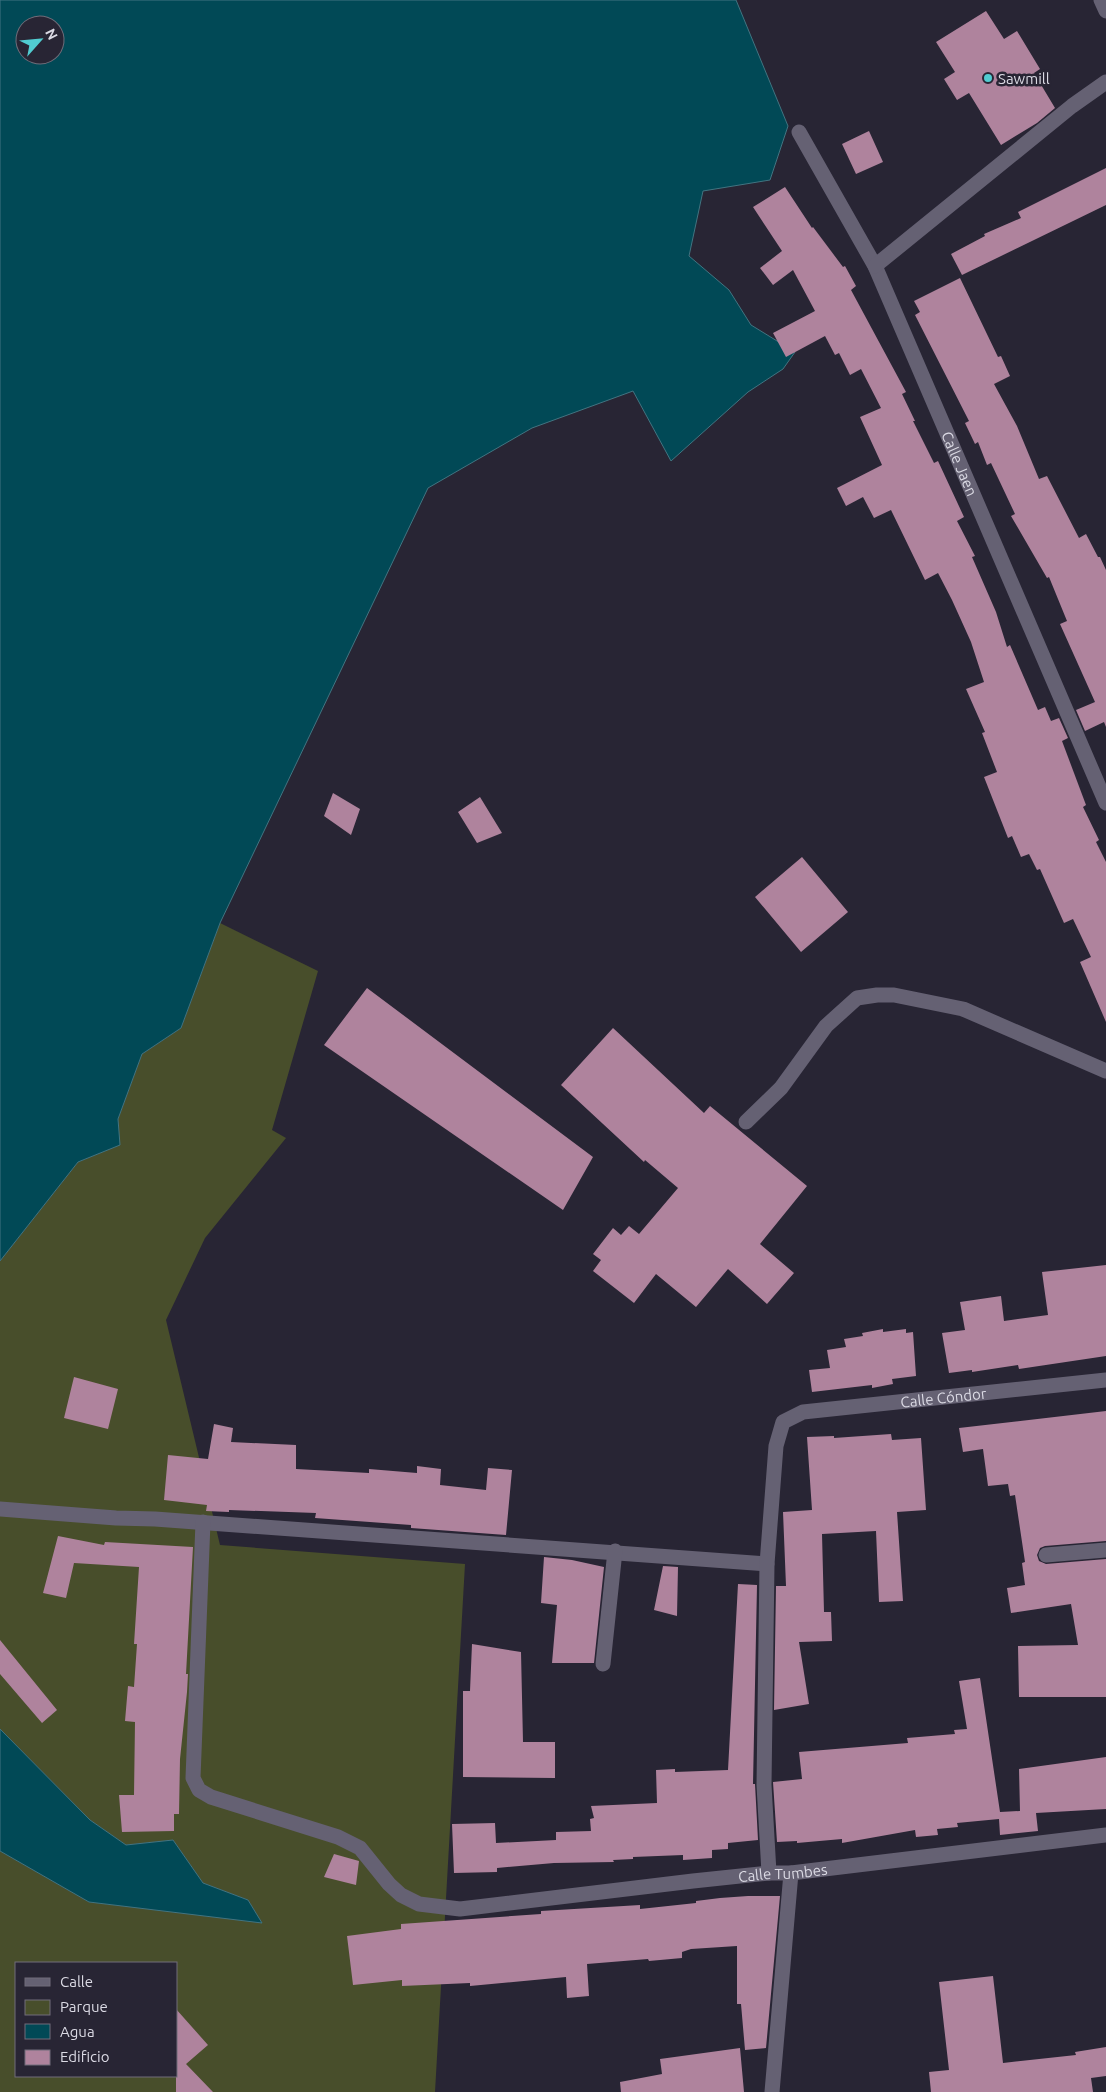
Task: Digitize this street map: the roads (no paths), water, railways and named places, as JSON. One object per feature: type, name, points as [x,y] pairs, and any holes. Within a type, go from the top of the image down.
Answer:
[{"type":"street","points":[[1100,0],[1106,11]]},
{"type":"street","points":[[875,266],[1072,106],[1106,82]]},
{"type":"street","name":"Calle Jaen","points":[[799,132],[875,266],[1106,803]]},
{"type":"street","points":[[746,1122],[781,1088],[826,1026],[857,998],[877,995],[894,995],[963,1009],[1106,1071]]},
{"type":"street","name":"Calle Cóndor","points":[[767,1564],[776,1446],[783,1422],[803,1412],[1106,1380]]},
{"type":"street","points":[[0,1509],[615,1551],[767,1564],[764,1785],[769,1873]]},
{"type":"street","name":"Calle Tumbes","points":[[203,1522],[193,1778],[200,1790],[211,1797],[338,1838],[360,1848],[389,1884],[401,1895],[419,1904],[460,1909],[769,1873],[790,1873],[1106,1835]]},
{"type":"street","points":[[1046,1556],[1106,1550]]},
{"type":"street","points":[[603,1664],[615,1551]]},
{"type":"street","points":[[772,2092],[790,1873]]},
{"type":"water","points":[[0,0],[736,0],[788,126],[770,180],[703,191],[689,256],[729,290],[751,325],[795,352],[783,369],[748,392],[671,461],[633,391],[532,428],[428,488],[220,923],[181,1028],[142,1054],[118,1119],[120,1145],[78,1162],[0,1261]]},
{"type":"water","points":[[0,1729],[90,1820],[126,1845],[173,1840],[203,1883],[248,1900],[262,1923],[89,1902],[0,1851]]},
{"type":"place","name":"Sawmill","points":[[988,78]]}]
